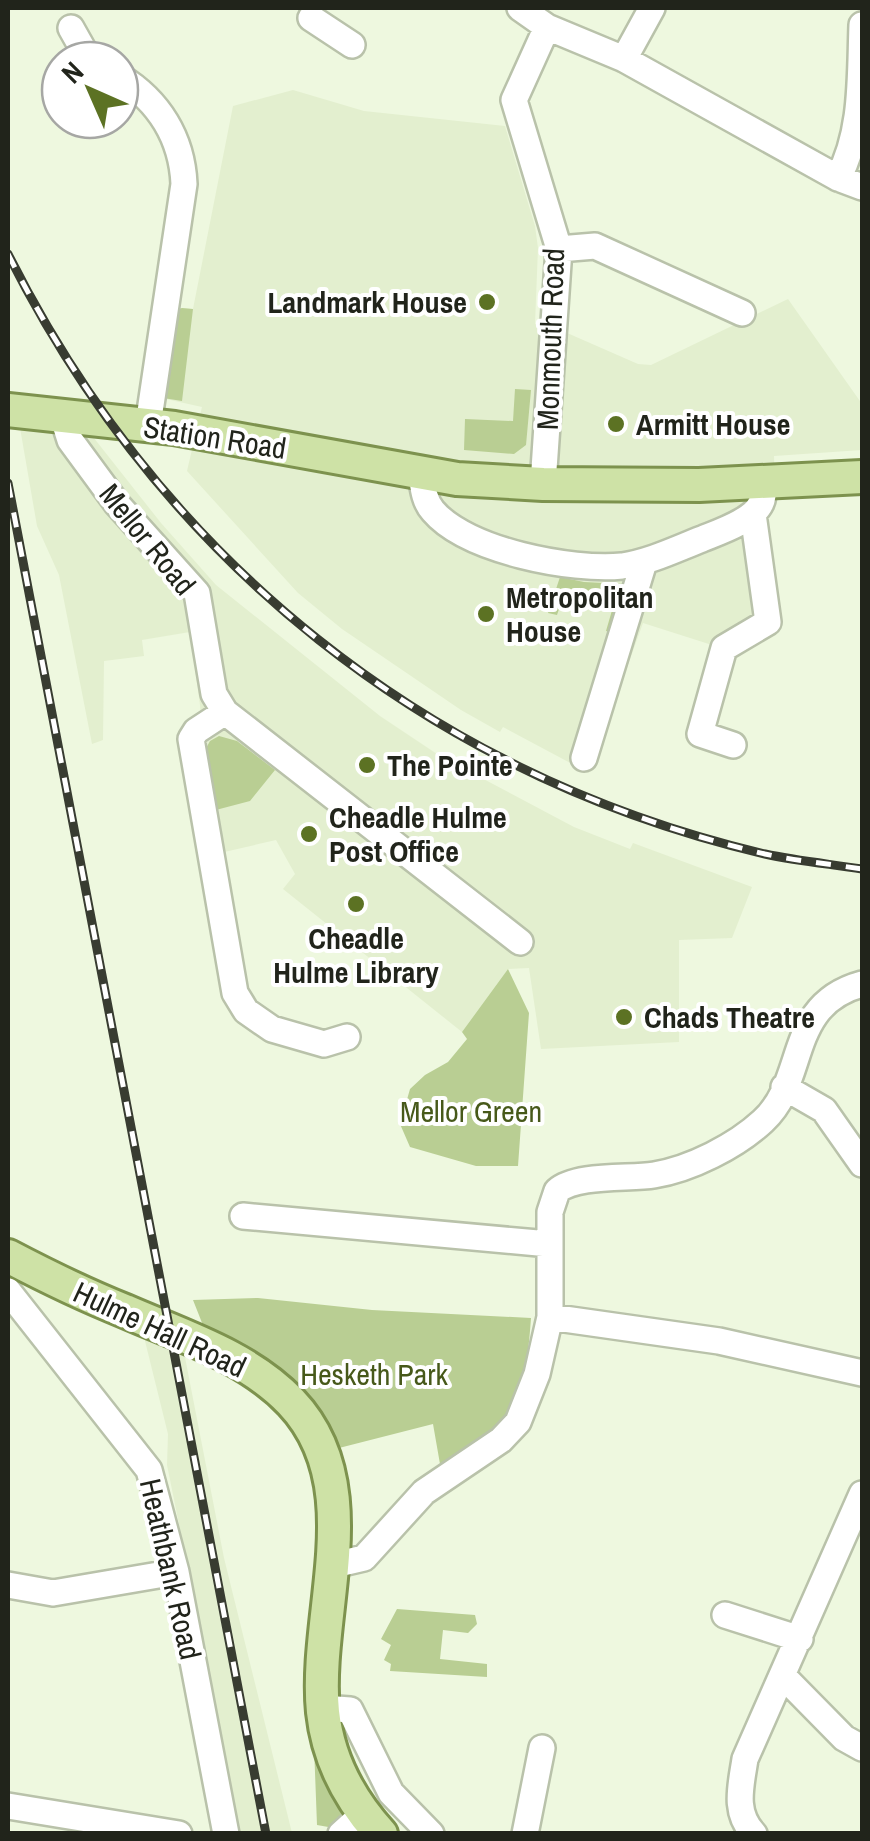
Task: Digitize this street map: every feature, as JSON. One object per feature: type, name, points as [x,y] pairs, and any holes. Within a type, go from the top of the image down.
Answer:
[{"type":"main road","name":"Station Road","points":[[8,410],[148,426],[421,474],[542,484],[699,484],[862,477]]},
{"type":"main road","name":"Hulme Hall Road","points":[[8,1256],[84,1294],[184,1334],[265,1378],[292,1402],[319,1442],[332,1506],[334,1566],[324,1635],[323,1708],[334,1758],[361,1827]]},
{"type":"street","points":[[520,8],[547,26],[624,59],[838,178],[862,187]]},
{"type":"street","points":[[624,59],[652,8]]},
{"type":"street","points":[[327,18],[352,45]]},
{"type":"street","points":[[838,178],[852,153],[862,25]]},
{"type":"street","name":"Monmouth Road","points":[[542,484],[559,250],[514,100],[547,26]]},
{"type":"street","points":[[71,28],[78,40]]},
{"type":"street","points":[[140,90],[170,129],[183,166],[184,184],[148,426]]},
{"type":"street","points":[[559,250],[595,246],[742,313]]},
{"type":"street","name":"Mellor Road","points":[[62,418],[70,440],[117,504],[197,593],[214,694],[225,712]]},
{"type":"street","points":[[421,474],[424,494],[433,512],[460,530],[544,563],[588,566],[644,562],[715,534],[753,514],[761,503],[764,480]]},
{"type":"street","points":[[733,745],[700,734],[724,648],[768,622],[753,514]]},
{"type":"street","points":[[584,758],[644,562]]},
{"type":"street","points":[[347,1037],[324,1044],[272,1029],[246,1010],[235,994],[191,740],[196,731],[225,712],[520,942]]},
{"type":"street","points":[[334,1566],[364,1558],[424,1492],[501,1440],[518,1422],[537,1374],[550,1317],[550,1212],[557,1192],[563,1186],[656,1175],[686,1166],[713,1154],[762,1122],[784,1087],[806,1025],[842,990],[862,984]]},
{"type":"street","points":[[784,1087],[824,1110],[862,1164]]},
{"type":"street","points":[[243,1216],[550,1244]]},
{"type":"street","name":"Heathbank Road","points":[[8,1291],[147,1465],[176,1572],[226,1834]]},
{"type":"street","points":[[550,1317],[719,1341],[862,1372]]},
{"type":"street","points":[[754,1834],[746,1826],[738,1804],[745,1759],[862,1494]]},
{"type":"street","points":[[8,1584],[53,1593],[176,1572]]},
{"type":"street","points":[[725,1615],[800,1639]]},
{"type":"street","points":[[783,1676],[844,1738],[862,1748]]},
{"type":"street","points":[[323,1708],[350,1710],[392,1793],[430,1834]]},
{"type":"street","points":[[525,1834],[542,1748]]},
{"type":"street","points":[[8,1806],[179,1834]]},
{"type":"shaded area","points":[[293,90],[364,111],[505,126],[535,226],[535,324],[558,329],[638,364],[651,365],[788,299],[862,404],[862,450],[774,456],[775,493],[761,530],[775,613],[712,645],[643,623],[589,773],[503,727],[500,732],[461,710],[342,629],[298,593],[187,471],[202,407],[166,399],[178,308],[193,309],[233,106]]},
{"type":"shaded area","points":[[19,422],[86,428],[216,585],[380,716],[440,756],[574,827],[630,849],[633,843],[752,887],[732,938],[679,940],[679,1042],[541,1049],[529,968],[508,969],[462,1032],[283,889],[295,874],[276,840],[220,853],[203,762],[190,632],[142,640],[144,656],[104,661],[103,740],[92,744],[59,575],[37,526]]},
{"type":"shaded area","points":[[144,1337],[183,1347],[224,1558],[292,1833],[235,1833],[205,1652],[167,1465],[168,1434]]},
{"type":"green space","points":[[193,309],[182,401],[163,398],[175,310]]},
{"type":"green space","points":[[515,389],[531,390],[526,445],[514,454],[464,450],[465,419],[513,421]]},
{"type":"green space","points":[[560,577],[624,584],[610,632],[606,631],[615,600],[578,588],[573,600],[563,597],[557,615],[548,613]]},
{"type":"green space","points":[[219,736],[237,741],[275,770],[250,801],[212,811],[204,752],[210,741]]},
{"type":"green space","name":"Mellor Green","points":[[508,969],[529,1013],[518,1166],[476,1166],[410,1147],[400,1124],[410,1089],[448,1062],[467,1039],[462,1032]]},
{"type":"green space","name":"Hesketh Park","points":[[258,1298],[372,1310],[531,1318],[525,1371],[511,1407],[500,1421],[440,1464],[433,1424],[339,1448],[328,1425],[302,1391],[269,1368],[208,1338],[193,1300]]},
{"type":"green space","points":[[397,1609],[475,1615],[477,1624],[468,1633],[443,1630],[440,1659],[487,1664],[487,1677],[390,1671],[391,1664],[384,1660],[391,1645],[381,1639]]},
{"type":"green space","points":[[314,1746],[346,1815],[334,1828],[317,1825]]},
{"type":"railway","points":[[8,254],[71,365],[144,466],[227,558],[318,640],[418,710],[527,770],[642,818],[765,854],[862,869]]},
{"type":"railway","points":[[8,483],[266,1834]]},
{"type":"place","name":"Landmark House","points":[[487,302]]},
{"type":"place","name":"Armitt House","points":[[616,424]]},
{"type":"place","name":"Metropolitan House","points":[[486,614]]},
{"type":"place","name":"The Pointe","points":[[367,765]]},
{"type":"place","name":"Cheadle Hulme Post Office","points":[[309,834]]},
{"type":"place","name":"Cheadle Hulme Library","points":[[356,904]]},
{"type":"place","name":"Chads Theatre","points":[[624,1017]]}]
